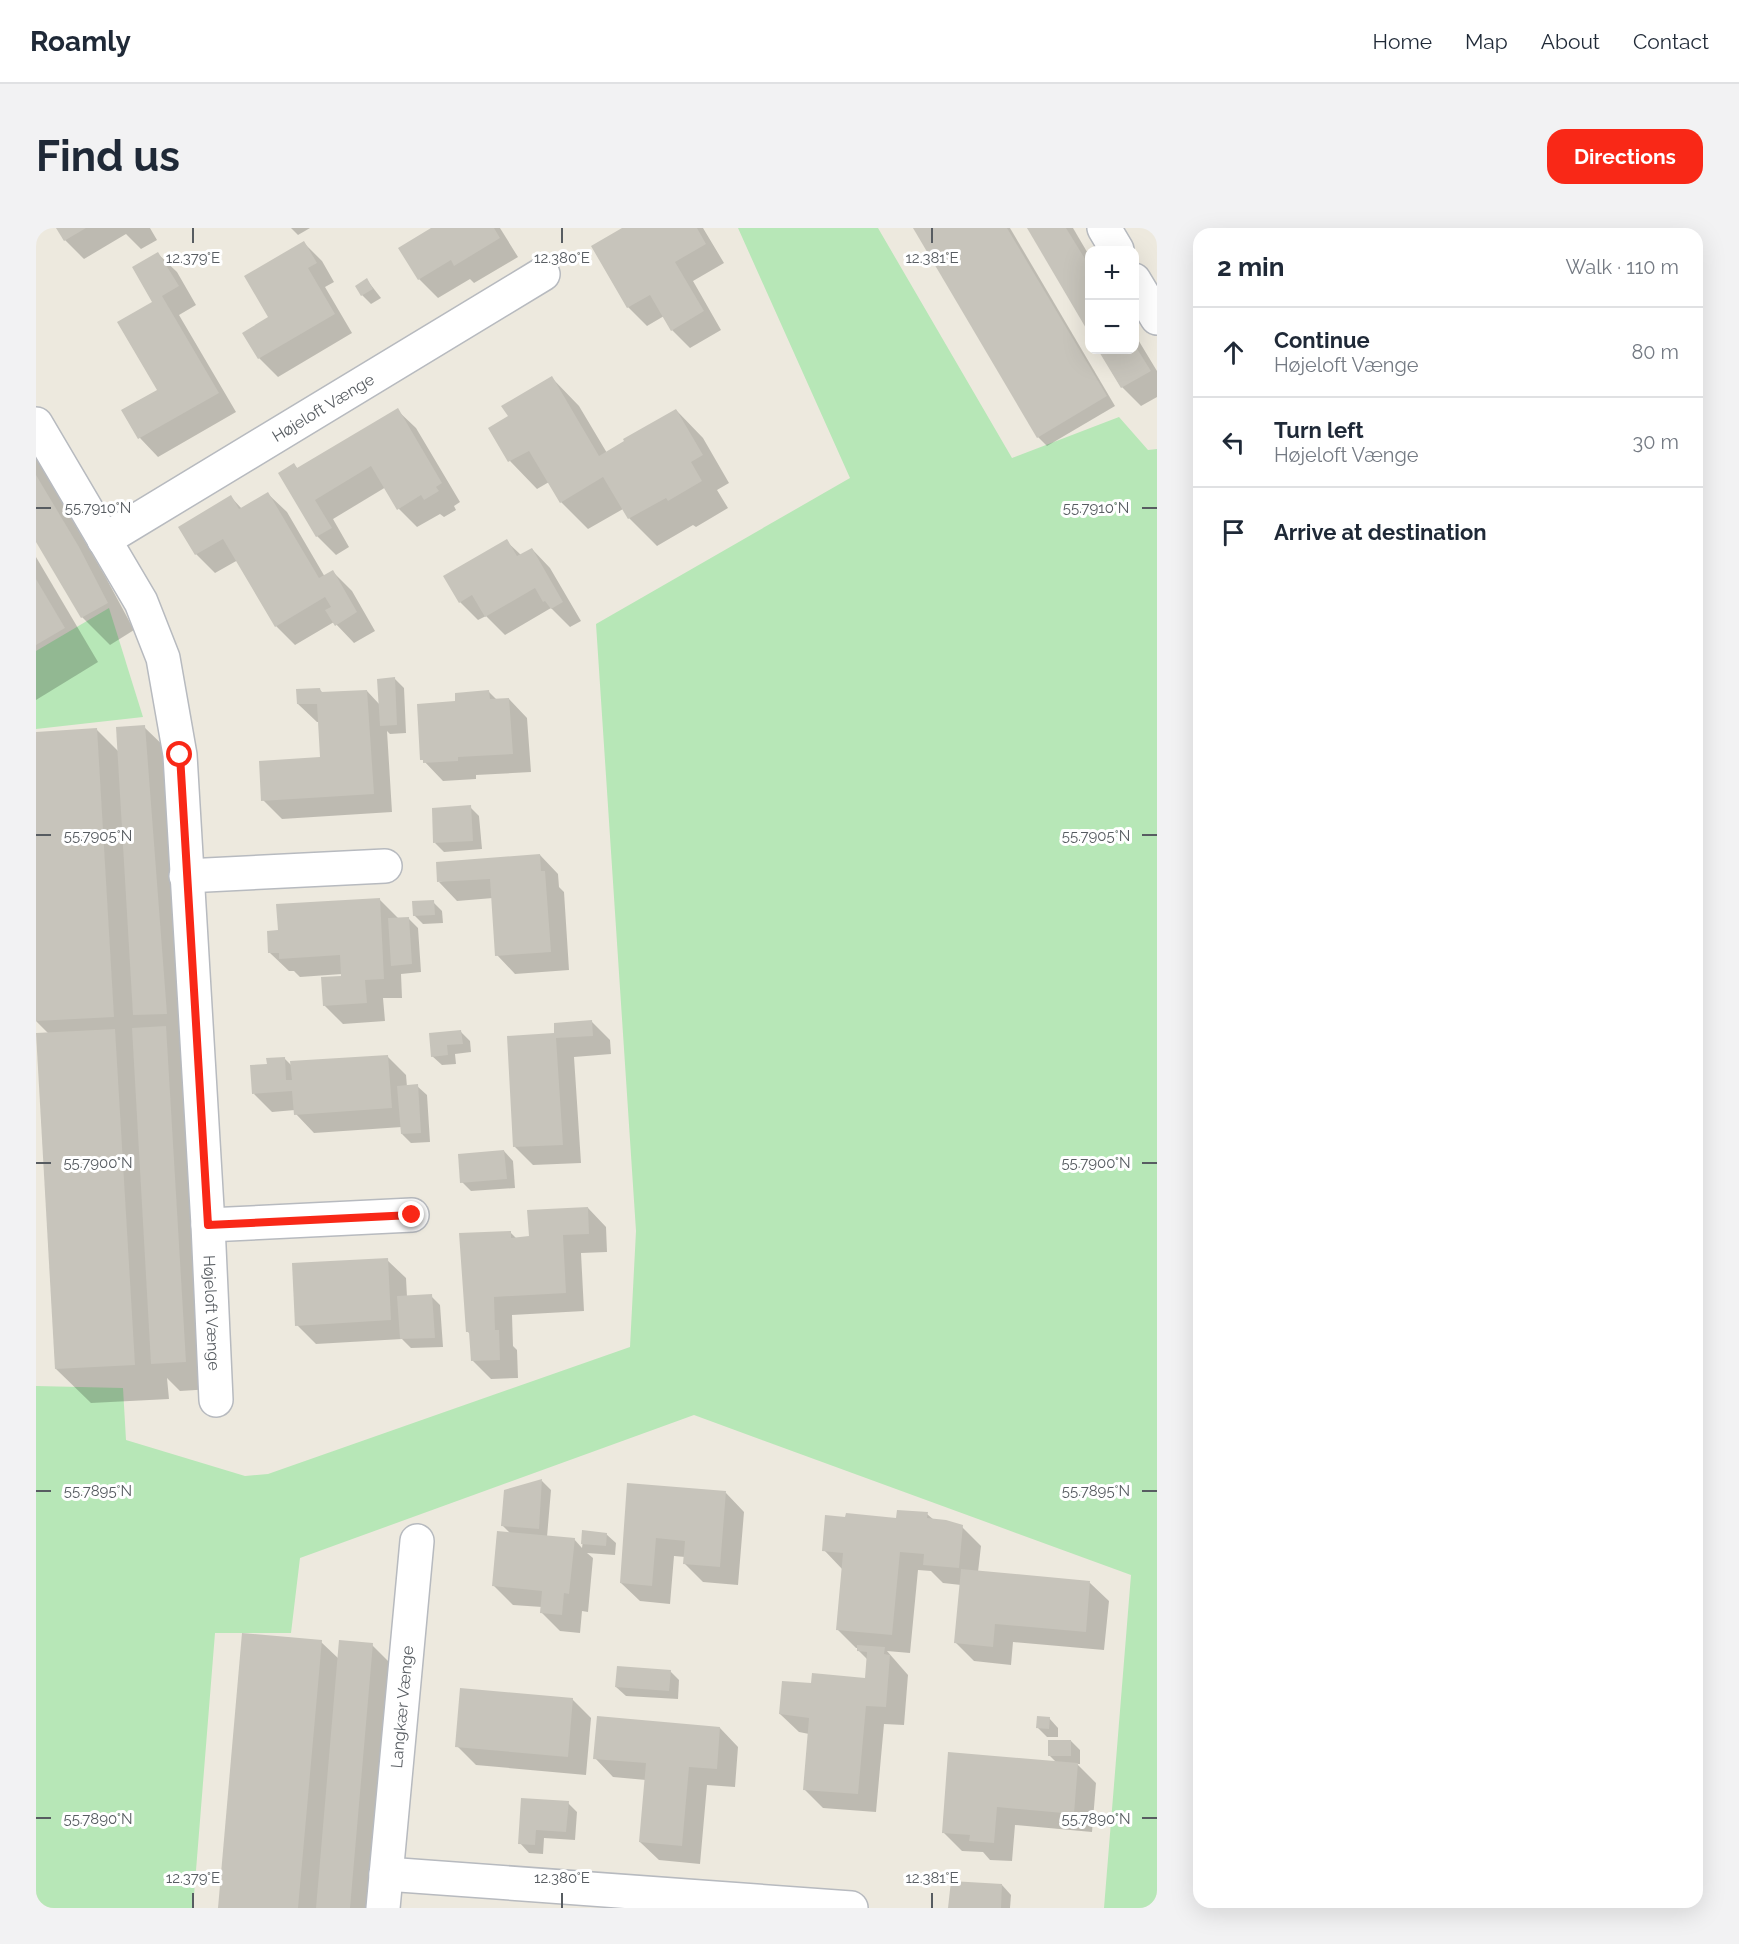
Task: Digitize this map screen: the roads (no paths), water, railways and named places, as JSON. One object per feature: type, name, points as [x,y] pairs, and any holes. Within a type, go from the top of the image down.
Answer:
[{"type":"street","points":[[1104,228],[1115,246]]},
{"type":"street","name":"Højeloft Vænge","points":[[104,540],[543,274]]},
{"type":"street","points":[[1139,288],[1157,318]]},
{"type":"street","name":"Højeloft Vænge","points":[[36,424],[141,602],[163,658],[180,755],[216,1400]]},
{"type":"street","points":[[186,876],[385,866]]},
{"type":"street","points":[[208,1225],[412,1215]]},
{"type":"street","name":"Langkær Vænge","points":[[383,1908],[417,1540]]},
{"type":"street","points":[[386,1874],[850,1908]]}]
